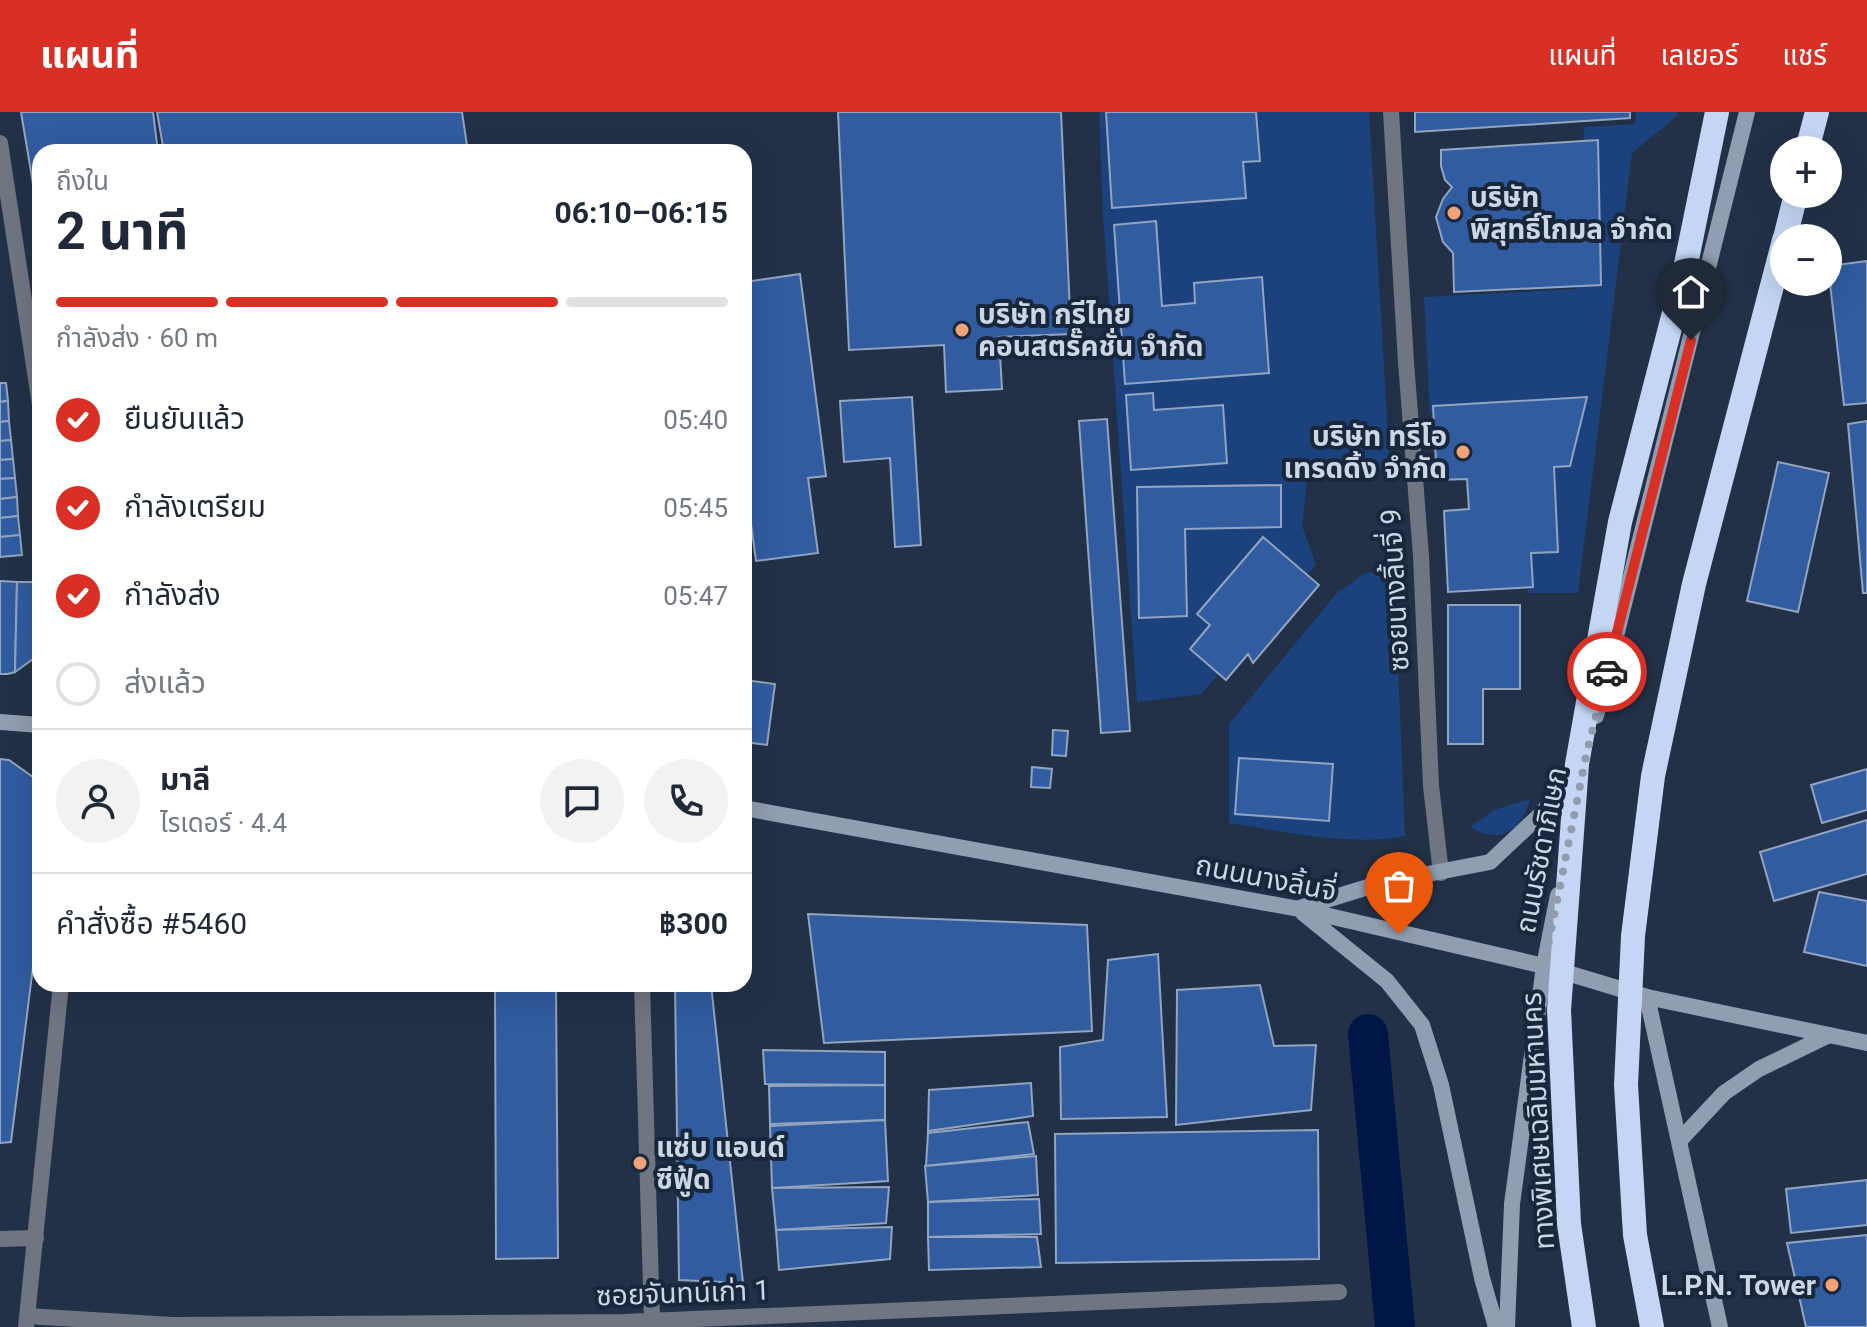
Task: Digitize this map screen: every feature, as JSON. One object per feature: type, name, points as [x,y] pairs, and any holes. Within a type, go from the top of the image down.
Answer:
[{"type":"highway","name":"ทางพิเศษเฉลิมมหานคร","points":[[1584,1327],[1569,1224],[1559,1010],[1577,764],[1620,522],[1684,274],[1717,112]]},
{"type":"highway","points":[[1811,136],[1817,112]]},
{"type":"highway","points":[[1652,1327],[1635,1235],[1626,1085],[1633,936],[1656,761],[1694,584],[1770,293]]},
{"type":"main road","name":"ถนนรัชดาภิเษก","points":[[1507,1327],[1512,1204],[1544,966],[1586,756],[1747,112]]},
{"type":"main road","points":[[0,722],[32,724]]},
{"type":"main road","points":[[1299,909],[1381,883],[1490,862],[1542,813],[1586,756]]},
{"type":"main road","name":"ถนนนางลิ้นจี่","points":[[752,809],[1299,909],[1544,966],[1647,997],[1867,1043]]},
{"type":"main road","points":[[1299,909],[1387,981],[1422,1025],[1441,1085],[1482,1278],[1496,1327]]},
{"type":"main road","points":[[1647,997],[1681,1139],[1720,1327]]},
{"type":"main road","points":[[1681,1139],[1720,1096],[1759,1069],[1829,1035]]},
{"type":"street","name":"ซอยนางลิ้นจี่ 9","points":[[1391,112],[1421,556],[1431,786],[1441,873]]},
{"type":"street","points":[[0,143],[32,353]]},
{"type":"street","points":[[27,1321],[60,992]]},
{"type":"street","points":[[642,992],[652,1321]]},
{"type":"street","points":[[0,1239],[36,1238]]},
{"type":"street","name":"ซอยจันทน์เก่า 1","points":[[27,1321],[172,1326],[682,1323],[1339,1292]]},
{"type":"shaded area","points":[[1099,112],[1369,112],[1390,470],[1308,473],[1302,526],[1316,565],[1201,694],[1137,702],[1103,214]]},
{"type":"shaded area","points":[[1636,112],[1677,112],[1677,116],[1632,153],[1578,593],[1528,593],[1516,408],[1430,413],[1424,297],[1576,289],[1584,127],[1635,124]]},
{"type":"shaded area","points":[[1394,569],[1405,836],[1341,839],[1229,823],[1229,724],[1337,593],[1365,573]]},
{"type":"shaded area","points":[[1530,799],[1521,820],[1508,832],[1491,835],[1470,827],[1494,810]]},
{"type":"building","points":[[21,112],[153,112],[157,144],[32,144],[32,178]]},
{"type":"building","points":[[157,112],[462,112],[467,144],[163,144]]},
{"type":"building","points":[[838,112],[1061,112],[1071,334],[999,337],[1002,389],[946,392],[944,345],[849,350]]},
{"type":"building","points":[[1106,112],[1256,112],[1260,161],[1243,162],[1246,198],[1112,208]]},
{"type":"building","points":[[1415,112],[1630,112],[1630,118],[1415,132]]},
{"type":"building","points":[[1598,140],[1601,285],[1454,292],[1453,253],[1443,242],[1436,217],[1452,187],[1445,180],[1441,150]]},
{"type":"building","points":[[1156,221],[1162,306],[1195,303],[1194,283],[1262,277],[1269,373],[1125,384],[1114,225]]},
{"type":"building","points":[[1867,261],[1867,403],[1844,405],[1831,296],[1842,296],[1842,264]]},
{"type":"building","points":[[800,274],[826,476],[808,478],[818,553],[756,561],[752,531],[752,281]]},
{"type":"building","points":[[0,383],[6,383],[8,401],[0,402]]},
{"type":"building","points":[[1153,393],[1154,410],[1223,405],[1227,463],[1131,470],[1126,395]]},
{"type":"building","points":[[912,397],[921,545],[895,547],[890,458],[844,462],[840,401]]},
{"type":"building","points":[[1587,397],[1570,466],[1554,467],[1558,552],[1531,553],[1533,587],[1448,592],[1444,511],[1469,509],[1467,479],[1437,480],[1433,406]]},
{"type":"building","points":[[8,401],[9,421],[0,422],[0,402]]},
{"type":"building","points":[[1107,419],[1130,731],[1101,733],[1079,421]]},
{"type":"building","points":[[9,421],[11,440],[0,441],[0,422]]},
{"type":"building","points":[[1867,421],[1867,593],[1863,593],[1848,424]]},
{"type":"building","points":[[11,440],[13,459],[0,460],[0,441]]},
{"type":"building","points":[[13,459],[15,478],[0,479],[0,460]]},
{"type":"building","points":[[1778,462],[1829,473],[1798,612],[1747,601]]},
{"type":"building","points":[[15,478],[17,497],[0,499],[0,479]]},
{"type":"building","points":[[1281,485],[1281,527],[1185,529],[1187,616],[1139,618],[1137,487]]},
{"type":"building","points":[[17,497],[18,516],[0,518],[0,499]]},
{"type":"building","points":[[18,516],[20,535],[0,537],[0,518]]},
{"type":"building","points":[[20,535],[22,555],[0,557],[0,537]]},
{"type":"building","points":[[1263,537],[1319,585],[1253,663],[1248,654],[1226,680],[1190,649],[1210,625],[1197,614]]},
{"type":"building","points":[[0,581],[17,582],[15,672],[8,674],[0,674]]},
{"type":"building","points":[[17,582],[32,582],[32,660],[15,672]]},
{"type":"building","points":[[1448,605],[1520,605],[1520,689],[1483,689],[1483,744],[1448,744]]},
{"type":"building","points":[[752,681],[775,684],[767,745],[752,743]]},
{"type":"building","points":[[1053,730],[1068,731],[1066,756],[1052,755]]},
{"type":"building","points":[[1239,758],[1333,764],[1329,821],[1235,814]]},
{"type":"building","points":[[0,759],[9,760],[32,776],[32,975],[11,1142],[0,1143]]},
{"type":"building","points":[[1032,767],[1052,769],[1050,788],[1031,787]]},
{"type":"building","points":[[1867,769],[1867,810],[1822,823],[1811,785]]},
{"type":"building","points":[[1867,820],[1867,874],[1774,901],[1760,852]]},
{"type":"building","points":[[1819,892],[1867,901],[1867,966],[1804,952]]},
{"type":"building","points":[[808,914],[1087,925],[1092,1031],[824,1043]]},
{"type":"building","points":[[1158,954],[1167,1117],[1061,1119],[1060,1047],[1103,1040],[1108,960]]},
{"type":"building","points":[[1260,985],[1274,1046],[1316,1045],[1311,1110],[1176,1125],[1177,990]]},
{"type":"building","points":[[495,992],[556,992],[558,1258],[496,1259]]},
{"type":"building","points":[[675,992],[712,992],[743,1283],[679,1280]]},
{"type":"building","points":[[763,1050],[885,1052],[885,1085],[765,1084]]},
{"type":"building","points":[[1031,1083],[1033,1116],[928,1131],[929,1090]]},
{"type":"building","points":[[885,1085],[885,1120],[770,1124],[769,1086]]},
{"type":"building","points":[[885,1120],[888,1181],[772,1188],[770,1126]]},
{"type":"building","points":[[1028,1122],[1034,1154],[926,1166],[928,1133]]},
{"type":"building","points":[[1318,1130],[1319,1259],[1056,1263],[1055,1134]]},
{"type":"building","points":[[1036,1156],[1038,1195],[928,1202],[925,1166]]},
{"type":"building","points":[[1867,1180],[1867,1225],[1791,1233],[1786,1189]]},
{"type":"building","points":[[889,1187],[886,1223],[776,1230],[772,1188]]},
{"type":"building","points":[[1039,1199],[1041,1234],[928,1237],[928,1202]]},
{"type":"building","points":[[892,1227],[890,1259],[779,1270],[776,1230]]},
{"type":"building","name":"L.P.N. Tower","points":[[1867,1235],[1867,1327],[1806,1327],[1787,1243]]},
{"type":"building","points":[[928,1237],[1037,1237],[1041,1267],[929,1270]]},
{"type":"waterway","points":[[1368,1034],[1395,1327]]},
{"type":"way so far","points":[[1399,934],[1544,966],[1586,756],[1607,672]]},
{"type":"place","name":"บริษัท พิสุทธิ์โกมล จำกัด","points":[[1454,213]]},
{"type":"place","name":"บริษัท กรีไทย คอนสตรั๊คชั่น จำกัด","points":[[962,330]]},
{"type":"place","name":"บริษัท ทรีโอ เทรดดิ้ง จำกัด","points":[[1463,452]]},
{"type":"place","name":"แซ่บ แอนด์ ซีฟู้ด","points":[[640,1163]]},
{"type":"place","name":"L.P.N. Tower","points":[[1832,1285]]},
{"type":"route","points":[[1607,672],[1691,340]]}]
